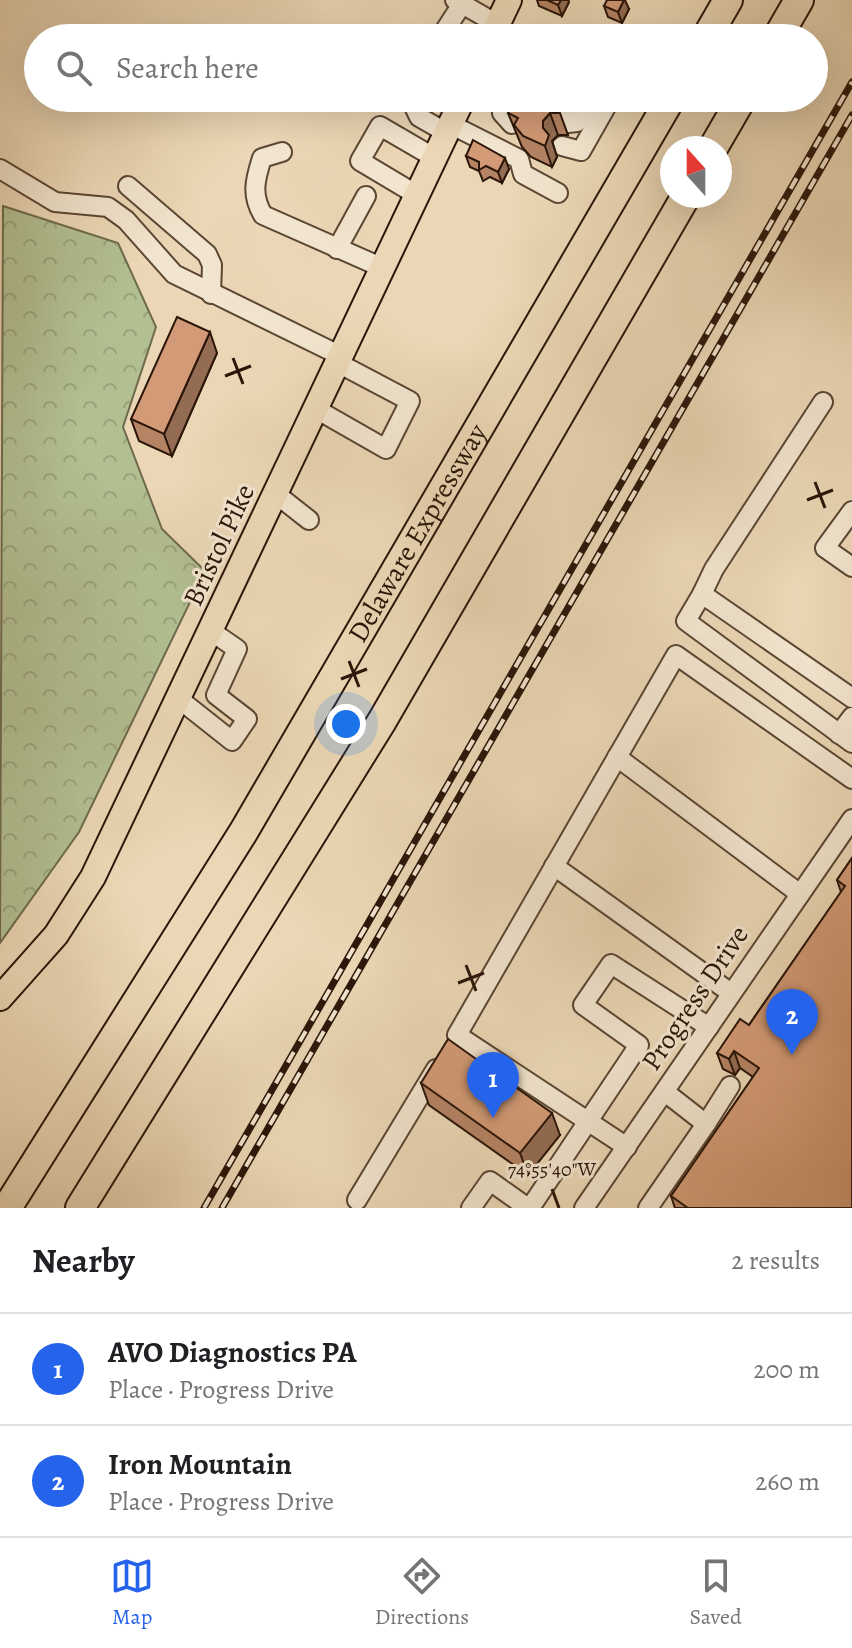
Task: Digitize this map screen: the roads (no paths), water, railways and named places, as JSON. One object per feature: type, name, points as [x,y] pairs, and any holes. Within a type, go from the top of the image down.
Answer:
[{"type":"highway","points":[[714,24],[728,0]]},
{"type":"highway","points":[[785,24],[799,0]]},
{"type":"highway","name":"Delaware Expressway","points":[[7,1208],[244,831],[663,112]]},
{"type":"highway","points":[[720,136],[734,112]]},
{"type":"highway","points":[[80,1208],[382,721],[679,208]]},
{"type":"main road","points":[[501,24],[509,0]]},
{"type":"main road","name":"Bristol Pike","points":[[0,998],[41,955],[81,899],[179,699],[456,112]]},
{"type":"street","points":[[447,24],[458,2],[486,24]]},
{"type":"street","points":[[417,112],[419,117],[519,159],[523,174],[558,193]]},
{"type":"street","points":[[503,112],[512,124]]},
{"type":"street","points":[[564,112],[568,123],[577,122],[584,112]]},
{"type":"street","points":[[590,137],[589,121],[593,112]]},
{"type":"street","points":[[562,146],[578,152],[603,112]]},
{"type":"street","points":[[417,195],[360,161],[380,126],[435,158]]},
{"type":"street","points":[[282,152],[262,158],[254,201],[263,215],[383,268]]},
{"type":"street","points":[[0,169],[47,198],[98,204],[118,213],[165,267],[410,401],[386,449],[316,409]]},
{"type":"street","points":[[128,186],[207,254],[212,265],[211,294]]},
{"type":"street","points":[[337,249],[366,196]]},
{"type":"street","points":[[823,402],[714,569],[686,621],[846,739],[852,717]]},
{"type":"street","points":[[276,494],[309,520]]},
{"type":"street","points":[[852,511],[825,548],[852,567]]},
{"type":"street","points":[[702,594],[852,698]]},
{"type":"street","points":[[179,699],[232,741],[247,719],[216,695],[237,649],[211,631]]},
{"type":"street","points":[[359,1205],[676,655],[852,779]]},
{"type":"street","points":[[617,757],[800,894]]},
{"type":"street","name":"Progress Drive","points":[[584,1208],[852,819]]},
{"type":"street","points":[[554,866],[731,993]]},
{"type":"street","points":[[471,1208],[490,1181],[529,1208],[639,1045],[583,1005],[611,964],[709,1027]]},
{"type":"street","points":[[457,1035],[627,1147]]},
{"type":"street","points":[[648,1208],[730,1086]]},
{"type":"street","points":[[665,1092],[706,1124]]},
{"type":"railway","points":[[204,1208],[852,82]]},
{"type":"railway","points":[[222,1208],[852,115]]},
{"type":"place","name":"Iron Mountain","points":[[792,1055]]},
{"type":"place","name":"AVO Diagnostics PA","points":[[493,1118]]}]
